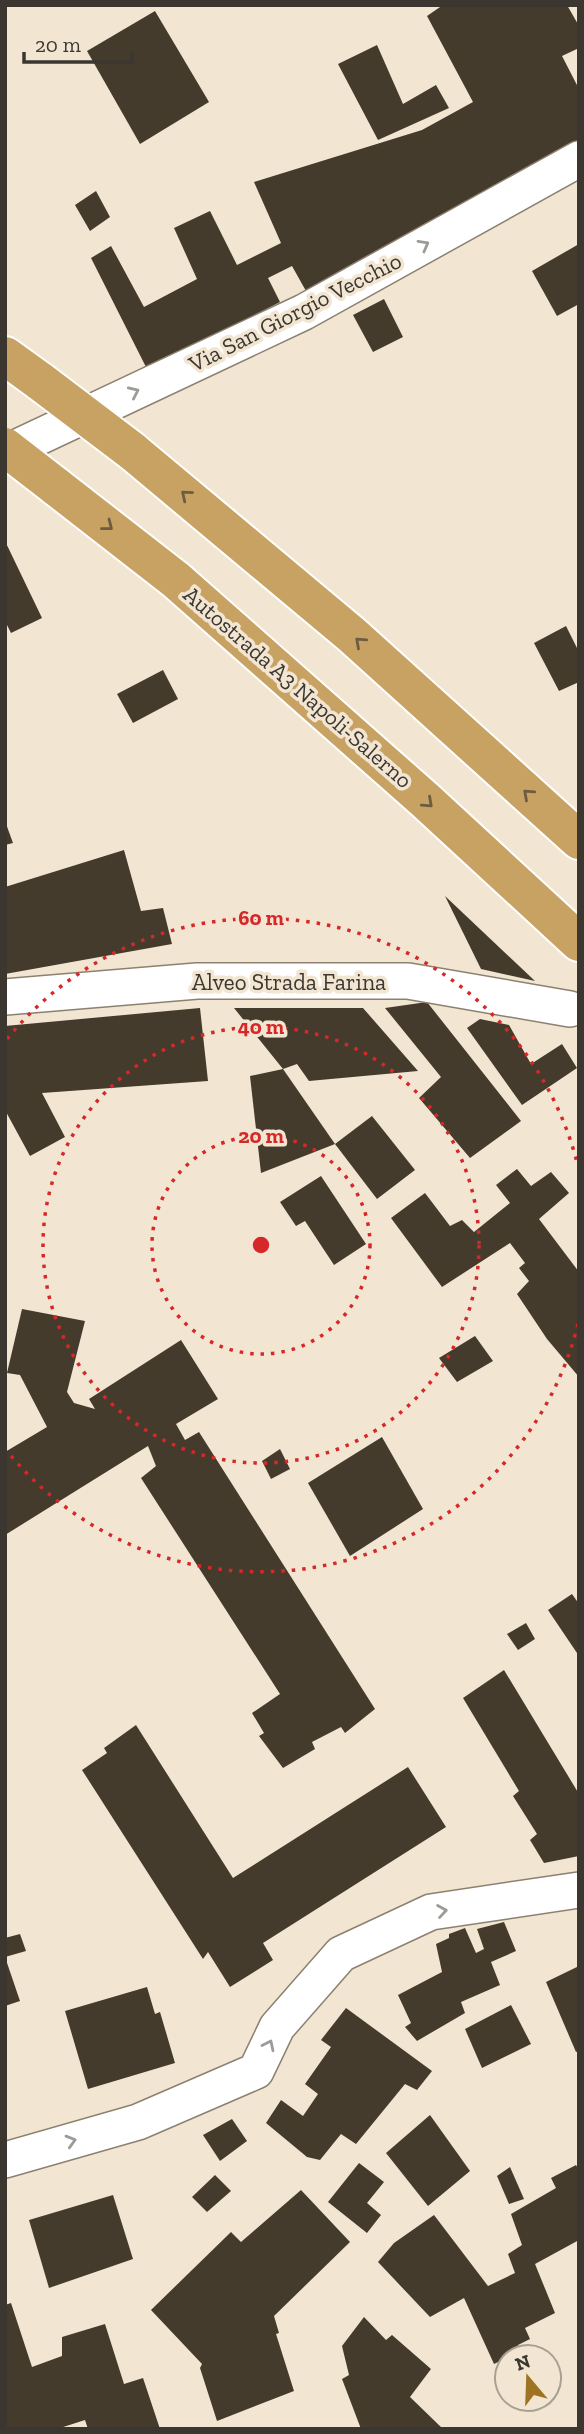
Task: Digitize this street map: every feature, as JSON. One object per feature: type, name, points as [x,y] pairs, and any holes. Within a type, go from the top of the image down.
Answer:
[{"type":"highway","points":[[5,356],[132,451],[352,635],[579,840]]},
{"type":"highway","name":"Autostrada A3 Napoli-Salerno","points":[[5,447],[176,580],[425,800],[579,942]]},
{"type":"street","name":"Via San Giorgio Vecchio","points":[[5,453],[304,312],[579,159]]},
{"type":"street","name":"Alveo Strada Farina","points":[[5,997],[197,981],[408,981],[570,1009]]},
{"type":"street","points":[[5,2160],[138,2122],[256,2071],[278,2027],[341,1954],[431,1912],[579,1890]]},
{"type":"building","points":[[443,5],[567,5],[579,26],[579,48],[562,56],[579,89],[579,148],[306,291],[292,266],[268,278],[280,302],[148,371],[91,258],[111,246],[144,307],[197,279],[174,228],[210,211],[237,265],[281,243],[254,182],[422,130],[473,102],[427,16]]},
{"type":"building","points":[[155,11],[209,102],[140,144],[87,51]]},
{"type":"building","points":[[377,45],[403,104],[436,85],[449,108],[378,140],[338,64]]},
{"type":"building","points":[[96,191],[110,217],[90,231],[75,205]]},
{"type":"building","points":[[579,244],[579,304],[557,316],[532,271]]},
{"type":"building","points":[[384,299],[403,337],[373,352],[353,315]]},
{"type":"building","points":[[5,541],[42,618],[11,633],[5,621]]},
{"type":"building","points":[[566,626],[579,652],[579,682],[559,691],[534,643]]},
{"type":"building","points":[[163,670],[178,699],[133,723],[117,694]]},
{"type":"building","points":[[5,821],[13,843],[5,845]]},
{"type":"building","points":[[124,850],[141,911],[163,908],[172,944],[5,974],[5,887]]},
{"type":"building","points":[[445,896],[535,981],[481,969]]},
{"type":"building","points":[[427,1002],[521,1121],[470,1158],[419,1098],[441,1077],[385,1008]]},
{"type":"building","points":[[200,1008],[208,1081],[42,1093],[65,1137],[30,1156],[5,1110],[5,1026]]},
{"type":"building","points":[[234,1008],[363,1008],[418,1071],[309,1081],[297,1064],[283,1069]]},
{"type":"building","points":[[480,1019],[509,1025],[531,1064],[562,1044],[577,1068],[522,1105],[467,1028]]},
{"type":"building","points":[[283,1069],[335,1144],[261,1173],[250,1076]]},
{"type":"building","points":[[372,1116],[415,1170],[377,1199],[335,1144]]},
{"type":"building","points":[[517,1169],[531,1186],[551,1172],[569,1193],[539,1219],[579,1272],[579,1377],[547,1339],[517,1294],[529,1281],[519,1268],[525,1263],[510,1243],[442,1287],[391,1218],[425,1193],[450,1226],[462,1220],[474,1232],[510,1203],[496,1185]]},
{"type":"building","points":[[321,1176],[366,1244],[334,1265],[305,1221],[296,1226],[280,1202]]},
{"type":"building","points":[[22,1309],[85,1321],[67,1392],[74,1403],[95,1409],[89,1399],[181,1340],[218,1399],[176,1424],[185,1440],[199,1432],[375,1709],[345,1733],[341,1727],[312,1742],[315,1749],[283,1768],[259,1736],[264,1733],[252,1713],[280,1694],[141,1478],[156,1466],[148,1446],[5,1535],[5,1452],[47,1427],[20,1375],[7,1373]]},
{"type":"building","points":[[475,1336],[493,1361],[457,1382],[439,1358]]},
{"type":"building","points":[[382,1437],[423,1509],[350,1556],[308,1483]]},
{"type":"building","points":[[280,1449],[290,1469],[271,1479],[262,1461]]},
{"type":"building","points":[[572,1594],[579,1604],[579,1656],[548,1610]]},
{"type":"building","points":[[526,1623],[535,1639],[518,1650],[507,1634]]},
{"type":"building","points":[[504,1670],[579,1794],[579,1856],[544,1863],[530,1840],[537,1834],[513,1796],[519,1791],[463,1698]]},
{"type":"building","points":[[136,1725],[233,1878],[408,1767],[446,1827],[263,1943],[273,1960],[230,1987],[208,1952],[203,1959],[82,1770],[107,1753],[104,1748]]},
{"type":"building","points":[[504,1922],[516,1951],[491,1962],[500,1985],[461,2002],[465,2013],[417,2041],[405,2027],[411,2023],[398,1995],[442,1972],[436,1944],[449,1938],[449,1934],[465,1928],[476,1953],[484,1949],[477,1929]]},
{"type":"building","points":[[20,1934],[26,1951],[5,1957],[5,1938]]},
{"type":"building","points":[[5,1957],[20,2001],[5,2006]]},
{"type":"building","points":[[579,1966],[579,2051],[576,2052],[546,1982]]},
{"type":"building","points":[[147,1987],[155,2014],[160,2012],[175,2063],[88,2089],[65,2011]]},
{"type":"building","points":[[511,2005],[531,2044],[482,2068],[465,2029]]},
{"type":"building","points":[[346,2008],[432,2071],[417,2090],[405,2084],[356,2144],[341,2134],[320,2160],[307,2157],[266,2123],[281,2100],[303,2116],[318,2094],[305,2084],[331,2047],[321,2040]]},
{"type":"building","points":[[430,2115],[470,2171],[428,2206],[386,2153]]},
{"type":"building","points":[[232,2119],[247,2141],[220,2161],[203,2135]]},
{"type":"building","points":[[359,2163],[384,2182],[367,2203],[381,2215],[367,2233],[328,2202]]},
{"type":"building","points":[[576,2165],[579,2170],[579,2240],[535,2264],[555,2313],[525,2328],[530,2339],[522,2343],[493,2343],[493,2362],[464,2298],[430,2317],[378,2262],[394,2243],[434,2215],[488,2286],[515,2273],[508,2254],[522,2245],[511,2214],[556,2188],[551,2178]]},
{"type":"building","points":[[510,2167],[524,2199],[509,2204],[497,2176]]},
{"type":"building","points":[[215,2175],[231,2191],[207,2212],[192,2197]]},
{"type":"building","points":[[301,2190],[350,2242],[274,2316],[279,2333],[276,2334],[294,2391],[217,2421],[200,2368],[202,2364],[151,2310],[231,2232],[241,2242]]},
{"type":"building","points":[[113,2195],[133,2259],[49,2288],[29,2220]]},
{"type":"building","points":[[11,2303],[32,2367],[62,2356],[62,2337],[105,2324],[124,2384],[143,2378],[160,2429],[88,2429],[85,2420],[57,2429],[5,2429],[5,2305]]},
{"type":"building","points":[[364,2317],[386,2340],[392,2335],[431,2369],[410,2397],[443,2429],[361,2429],[342,2379],[349,2375],[342,2346]]}]
